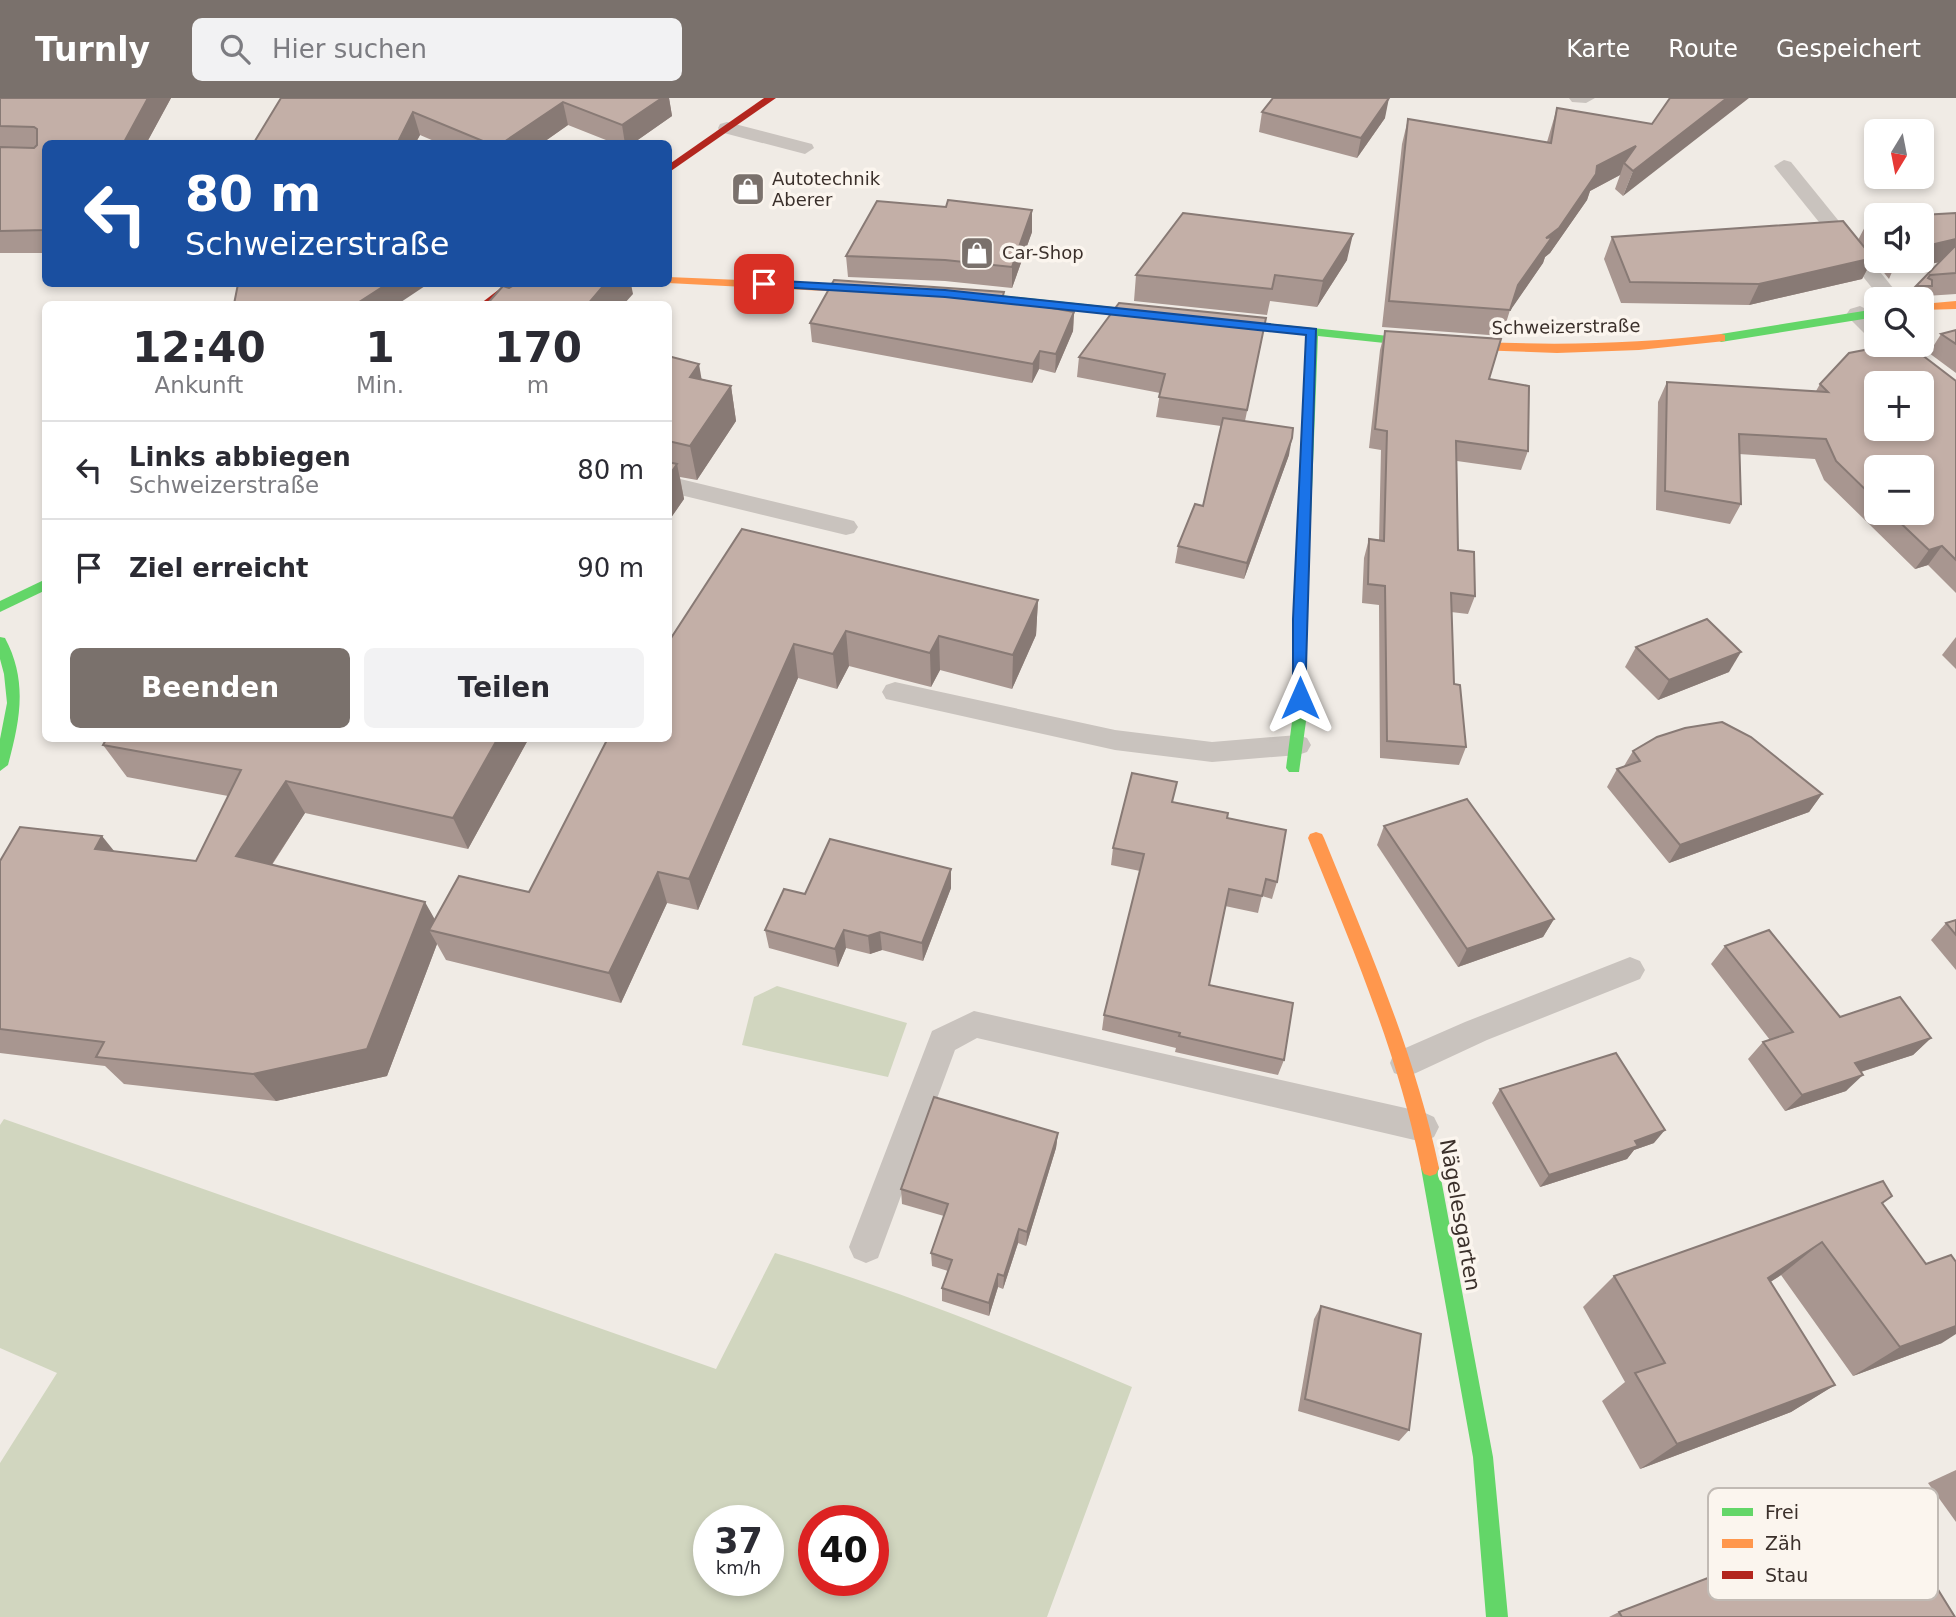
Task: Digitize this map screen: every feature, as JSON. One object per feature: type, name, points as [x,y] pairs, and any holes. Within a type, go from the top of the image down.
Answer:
[{"type":"street","points":[[672,167],[771,98]]},
{"type":"street","points":[[672,280],[896,291]]},
{"type":"street","points":[[490,301],[509,287]]},
{"type":"street","name":"Schweizerstraße","points":[[933,293],[1452,346],[1613,348],[1733,337],[1864,320]]},
{"type":"street","points":[[1934,306],[1956,305]]},
{"type":"street","points":[[1296,756],[1312,332]]},
{"type":"street","points":[[0,607],[42,586]]},
{"type":"street","points":[[0,642],[15,673],[17,708],[0,765]]},
{"type":"street","name":"Nägelesgarten","points":[[1316,838],[1405,1063],[1423,1127],[1483,1457],[1497,1617]]},
{"type":"lane","points":[[1578,98],[1586,98]]},
{"type":"lane","points":[[727,128],[806,148]]},
{"type":"lane","points":[[1784,166],[1882,287]]},
{"type":"lane","points":[[672,485],[846,527]]},
{"type":"lane","points":[[895,692],[1115,740],[1212,752],[1296,756]]},
{"type":"lane","points":[[1405,1063],[1476,1031],[1630,970]]},
{"type":"lane","points":[[866,1247],[943,1041],[974,1024],[1423,1127]]},
{"type":"green space","points":[[777,986],[907,1023],[888,1077],[742,1045],[754,997]]},
{"type":"green space","points":[[4,1119],[716,1369],[775,1253],[956,1315],[1132,1387],[1047,1617],[0,1617],[0,1463],[57,1373],[0,1348],[0,1125]]},
{"type":"building","points":[[0,98],[148,98],[125,140],[42,140],[42,230],[0,231],[0,147],[34,148],[37,145],[37,129],[0,126]]},
{"type":"building","points":[[281,98],[662,98],[622,125],[563,102],[507,140],[480,140],[413,112],[399,140],[255,140]]},
{"type":"building","points":[[1273,98],[1389,98],[1361,138],[1262,112]]},
{"type":"building","points":[[1670,98],[1727,98],[1633,171],[1624,163],[1636,146],[1597,166],[1596,174],[1559,228],[1546,238],[1552,237],[1518,285],[1510,310],[1389,301],[1408,119],[1551,143],[1557,108],[1652,124]]},
{"type":"building","points":[[948,200],[1032,210],[1012,267],[945,260],[846,256],[877,201],[946,207]]},
{"type":"building","points":[[1183,213],[1353,234],[1323,281],[1275,275],[1272,289],[1136,275]]},
{"type":"building","points":[[1956,213],[1956,239],[1934,244],[1934,214]]},
{"type":"building","points":[[1843,221],[1864,247],[1864,260],[1759,284],[1630,282],[1612,237]]},
{"type":"building","points":[[1956,245],[1956,273],[1930,275],[1928,278],[1932,280],[1932,286],[1916,286],[1929,273],[1934,273],[1934,268]]},
{"type":"building","points":[[834,280],[1004,292],[1002,299],[1074,312],[1056,354],[1040,351],[1033,364],[810,323]]},
{"type":"building","points":[[237,287],[382,287],[361,301],[235,301]]},
{"type":"building","points":[[502,287],[602,287],[591,301],[490,301]]},
{"type":"building","points":[[1119,303],[1266,318],[1247,410],[1159,397],[1165,374],[1079,357]]},
{"type":"building","points":[[1956,330],[1956,344],[1941,334]]},
{"type":"building","points":[[1385,331],[1501,339],[1489,379],[1529,386],[1528,451],[1456,441],[1458,550],[1474,552],[1475,596],[1451,593],[1454,684],[1460,685],[1466,747],[1387,741],[1385,586],[1368,584],[1369,539],[1384,541],[1387,431],[1375,429]]},
{"type":"building","points":[[1864,350],[1864,357],[1925,357],[1956,381],[1956,560],[1942,546],[1929,550],[1903,525],[1934,525],[1934,455],[1864,455],[1864,488],[1836,461],[1826,439],[1739,434],[1741,504],[1665,491],[1667,382],[1828,392],[1820,384],[1849,353]]},
{"type":"building","points":[[672,357],[699,364],[690,377],[731,386],[690,446],[672,442]]},
{"type":"building","points":[[1223,418],[1293,428],[1292,438],[1247,563],[1178,546],[1195,504],[1203,506]]},
{"type":"building","points":[[742,529],[1038,600],[1013,655],[939,636],[930,653],[846,631],[833,654],[794,644],[689,879],[658,872],[609,973],[429,930],[459,876],[529,892],[606,742],[672,742],[672,636]]},
{"type":"building","points":[[1707,619],[1741,652],[1669,680],[1636,647]]},
{"type":"building","points":[[1722,722],[1751,737],[1822,794],[1680,845],[1617,769],[1640,761],[1633,751],[1657,737],[1685,728]]},
{"type":"building","points":[[105,742],[496,742],[453,818],[286,781],[236,856],[425,902],[367,1049],[253,1074],[96,1057],[104,1042],[0,1029],[0,861],[20,827],[102,836],[95,849],[196,861],[241,770],[103,745]]},
{"type":"building","points":[[1132,773],[1177,782],[1172,802],[1228,813],[1227,818],[1286,830],[1277,882],[1266,879],[1262,896],[1229,889],[1209,985],[1293,1003],[1284,1060],[1179,1036],[1180,1033],[1104,1015],[1144,854],[1113,848]]},
{"type":"building","points":[[1467,799],[1554,919],[1467,949],[1384,826]]},
{"type":"building","points":[[830,839],[951,869],[922,943],[880,932],[868,936],[844,930],[835,949],[765,930],[784,889],[805,894]]},
{"type":"building","points":[[1956,920],[1956,935],[1946,923]]},
{"type":"building","points":[[1769,930],[1840,1017],[1900,997],[1931,1038],[1855,1063],[1863,1075],[1802,1095],[1763,1042],[1793,1032],[1725,946]]},
{"type":"building","points":[[1616,1053],[1665,1130],[1635,1141],[1638,1146],[1549,1175],[1500,1089]]},
{"type":"building","points":[[934,1097],[1058,1133],[1027,1232],[1019,1229],[1004,1276],[998,1274],[989,1303],[942,1288],[952,1260],[931,1253],[948,1204],[901,1189]]},
{"type":"building","points":[[1883,1181],[1892,1196],[1882,1203],[1926,1264],[1951,1255],[1956,1262],[1956,1326],[1900,1347],[1822,1242],[1768,1278],[1835,1385],[1677,1444],[1635,1373],[1665,1363],[1614,1276]]},
{"type":"building","points":[[1321,1306],[1421,1334],[1409,1430],[1305,1399]]},
{"type":"building","points":[[1708,1578],[1708,1600],[1938,1600],[1938,1590],[1955,1617],[1622,1617],[1619,1612]]},
{"type":"traffic: fast","points":[[952,294],[1394,340]]},
{"type":"traffic: fast","points":[[1721,338],[1864,315]]},
{"type":"traffic: fast","points":[[1294,768],[1300,714],[1300,619],[1312,332]]},
{"type":"traffic: fast","points":[[0,607],[42,586]]},
{"type":"traffic: fast","points":[[0,642],[12,674],[14,689],[12,718],[0,765]]},
{"type":"traffic: fast","points":[[1430,1168],[1483,1457],[1497,1617]]},
{"type":"traffic: slow","points":[[672,280],[882,290]]},
{"type":"traffic: slow","points":[[1934,306],[1956,305]]},
{"type":"traffic: slow","points":[[1394,340],[1557,349],[1639,346],[1721,338]]},
{"type":"traffic: slow","points":[[1316,838],[1382,1000],[1410,1083],[1430,1168]]},
{"type":"traffic: jam","points":[[672,167],[771,98]]},
{"type":"traffic: jam","points":[[490,301],[509,287]]},
{"type":"place","name":"Autotechnik Aberer","points":[[748,189]]},
{"type":"place","name":"Car-Shop","points":[[977,253]]},
{"type":"route","points":[[764,284],[945,293],[1312,332],[1300,619],[1300,698]]}]
